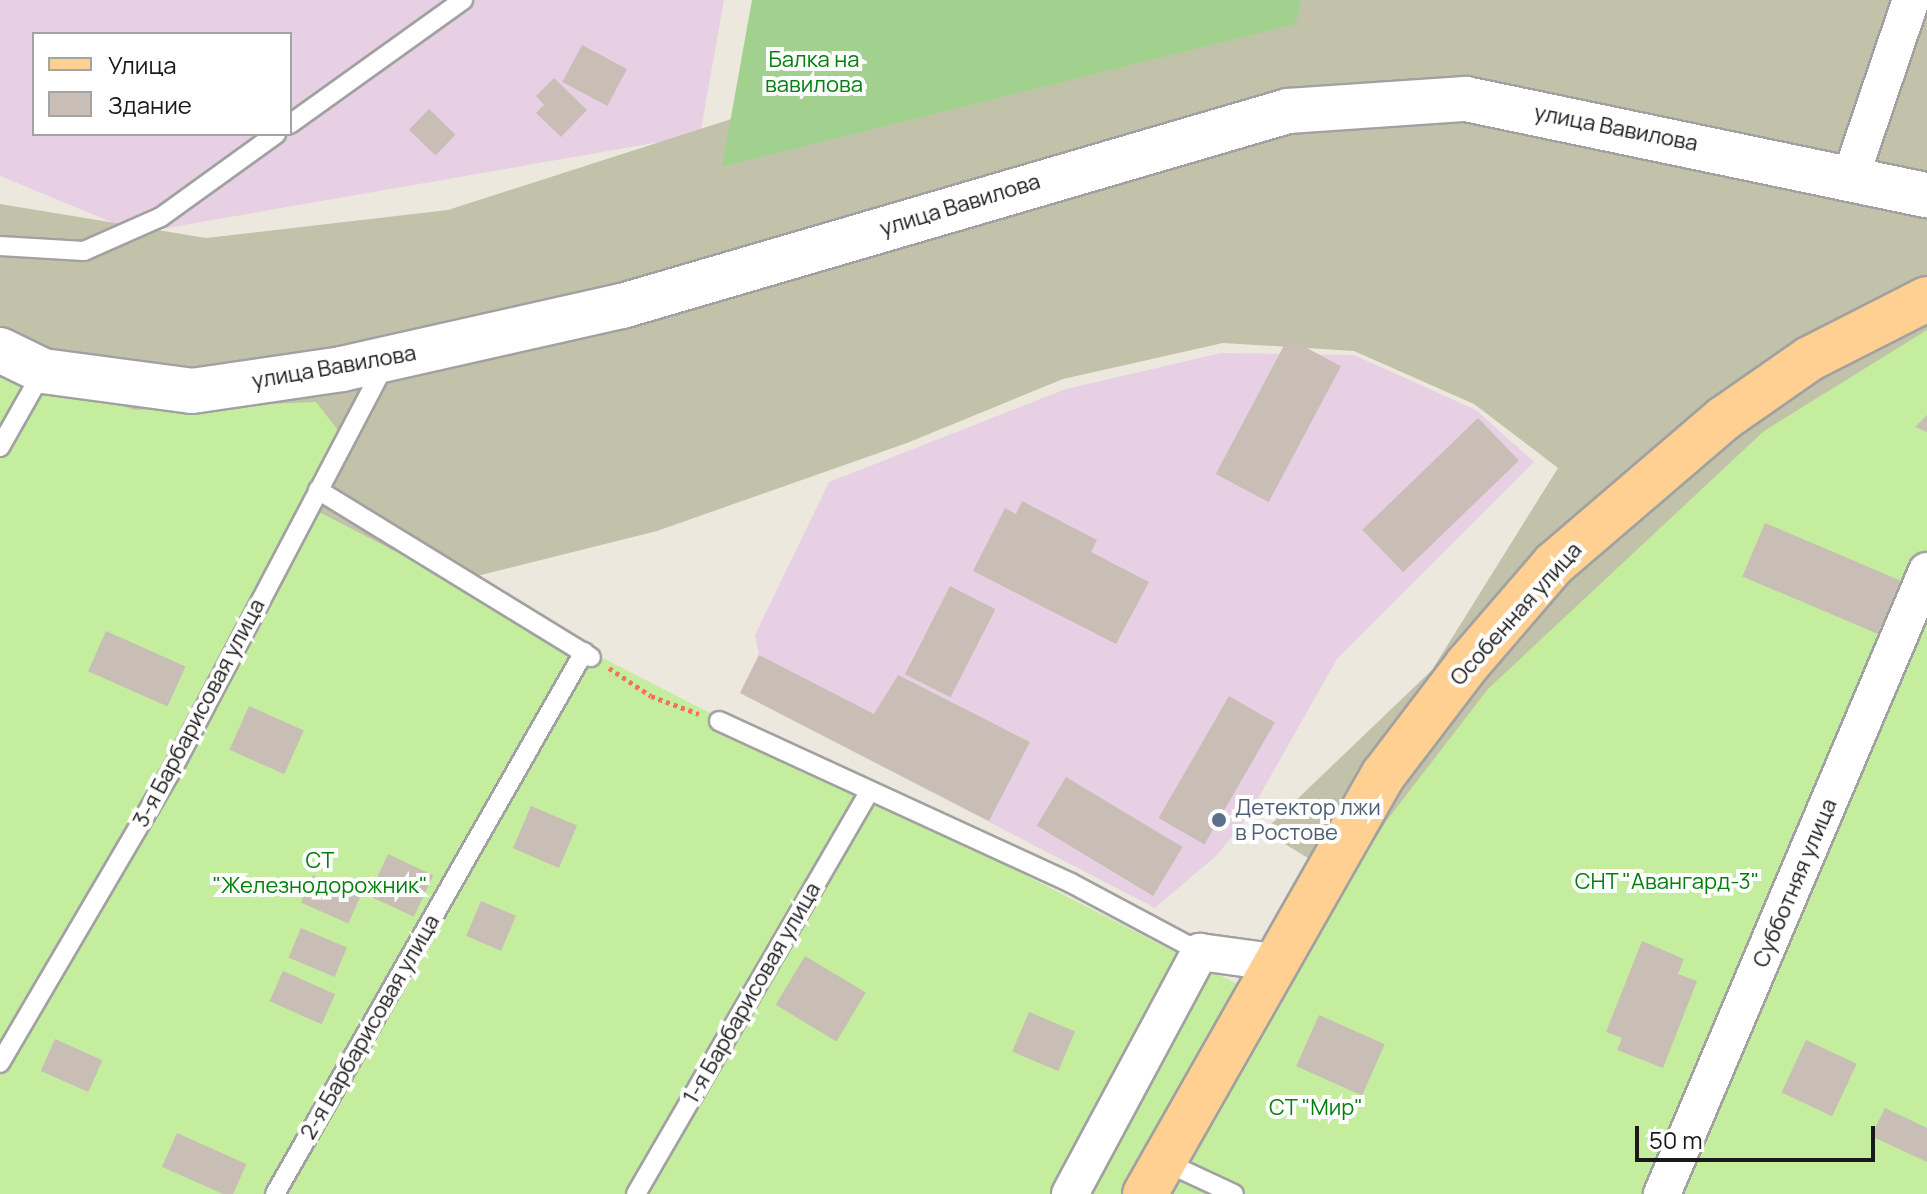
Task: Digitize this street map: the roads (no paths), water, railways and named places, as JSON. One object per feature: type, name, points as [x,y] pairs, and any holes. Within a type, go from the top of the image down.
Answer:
[{"type":"main road","name":"Особенная улица","points":[[1154,1178],[1273,962],[1384,774],[1467,665],[1554,564],[1723,419],[1809,359],[1927,299]]},
{"type":"street","points":[[1851,176],[1911,0]]},
{"type":"street","name":"улица Вавилова","points":[[0,350],[43,371],[192,391],[388,358],[622,306],[1288,111],[1466,99],[1851,176],[1927,195]]},
{"type":"street","name":"Субботняя улица","points":[[1662,1194],[1927,571]]},
{"type":"street","points":[[1070,1194],[1200,952],[1273,962]]},
{"type":"lane","points":[[292,123],[463,0]]},
{"type":"lane","points":[[0,246],[84,251],[161,217],[273,136]]},
{"type":"lane","name":"3-я Барбарисовая улица","points":[[0,1063],[174,766],[388,358]]},
{"type":"lane","points":[[0,447],[43,371]]},
{"type":"lane","name":"2-я Барбарисовая улица","points":[[275,1194],[588,654],[318,490]]},
{"type":"lane","points":[[719,721],[868,793],[1071,883],[1200,952]]},
{"type":"lane","name":"1-я Барбарисовая улица","points":[[636,1194],[868,793]]},
{"type":"lane","points":[[1154,1178],[1234,1194]]},
{"type":"place","name":"Детектор лжи в Ростове","points":[[1219,820]]},
{"type":"park label","name":"Балка на вавилова","points":[[814,72]]},
{"type":"park label","name":"СТ \"Железнодорожник\"","points":[[320,872]]},
{"type":"park label","name":"СНТ \"Авангард-3\"","points":[[1667,882]]},
{"type":"park label","name":"СТ \"Мир\"","points":[[1316,1108]]}]
